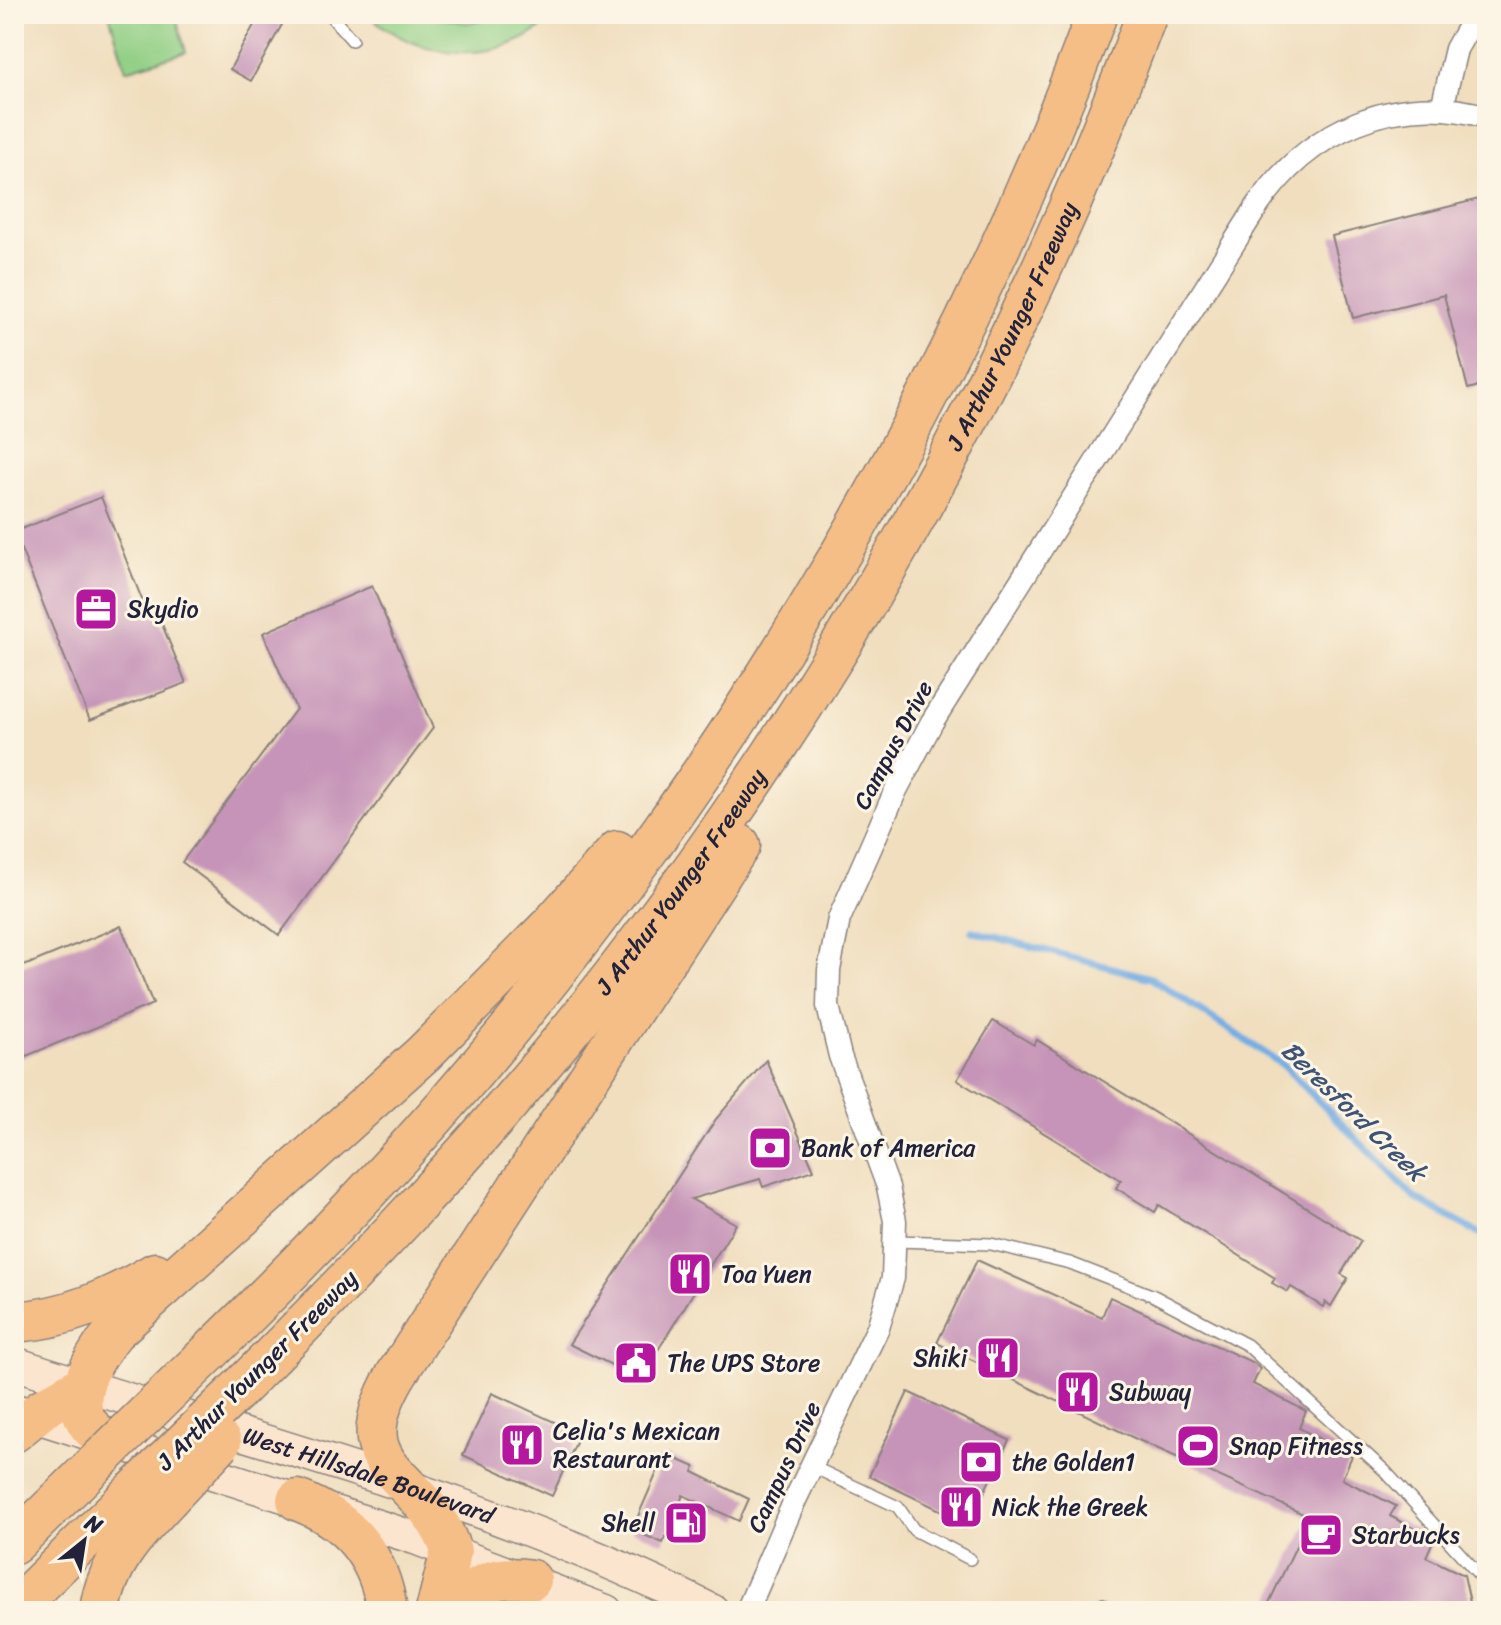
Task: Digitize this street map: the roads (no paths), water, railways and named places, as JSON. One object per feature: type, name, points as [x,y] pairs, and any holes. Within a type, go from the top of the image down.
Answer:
[{"type":"highway","name":"J Arthur Younger Freeway","points":[[14,1544],[363,1197],[497,1045],[644,855],[750,701],[848,540],[937,376],[1022,198],[1097,14]]},
{"type":"highway","name":"J Arthur Younger Freeway","points":[[14,1609],[151,1496],[248,1396],[447,1174],[565,1036],[661,911],[798,713],[873,590],[952,449],[1026,301],[1090,158],[1147,14]]},
{"type":"highway","points":[[436,1611],[451,1551],[435,1515],[415,1491],[389,1470],[378,1449],[376,1419],[384,1397],[750,828],[802,737],[873,590]]},
{"type":"highway","points":[[113,1442],[96,1433],[86,1422],[82,1405],[83,1385],[95,1357],[114,1332],[388,1087],[517,961],[750,701]]},
{"type":"highway","points":[[14,1322],[59,1315],[112,1296],[231,1228]]},
{"type":"highway","points":[[20,1419],[83,1385]]},
{"type":"highway","points":[[100,1611],[106,1585],[151,1496]]},
{"type":"highway","points":[[297,1500],[333,1517],[364,1547],[381,1581],[387,1611]]},
{"type":"highway","points":[[454,1611],[483,1582],[501,1578],[531,1580]]},
{"type":"main road","name":"West Hillsdale Boulevard","points":[[14,1363],[415,1491],[583,1551],[713,1611]]},
{"type":"main road","name":"West Hillsdale Boulevard","points":[[20,1419],[113,1442],[297,1500],[451,1551],[606,1611]]},
{"type":"street","points":[[1442,108],[1456,49],[1456,14]]},
{"type":"street","points":[[1456,49],[1476,14]]},
{"type":"street","name":"Campus Drive","points":[[747,1611],[811,1466],[878,1328],[890,1293],[896,1241],[888,1187],[834,1038],[828,991],[839,919],[903,777],[975,652],[1270,187],[1303,154],[1347,126],[1388,113],[1442,108],[1487,117]]},
{"type":"lane","points":[[329,14],[352,40]]},
{"type":"lane","points":[[896,1241],[991,1244],[1070,1263],[1154,1296],[1247,1345],[1385,1471],[1484,1580],[1486,1611]]},
{"type":"lane","points":[[811,1466],[898,1507],[914,1530],[970,1559]]},
{"type":"waterway","name":"Beresford Creek","points":[[972,931],[1151,978],[1283,1065],[1415,1198],[1487,1238]]},
{"type":"place","name":"Skydio","points":[[96,609]]},
{"type":"place","name":"Bank of America","points":[[770,1148]]},
{"type":"place","name":"Toa Yuen","points":[[690,1274]]},
{"type":"place","name":"Shiki","points":[[998,1358]]},
{"type":"place","name":"The UPS Store","points":[[636,1363]]},
{"type":"place","name":"Subway","points":[[1078,1392]]},
{"type":"place","name":"Celia's Mexican Restaurant","points":[[522,1445]]},
{"type":"place","name":"Snap Fitness","points":[[1198,1446]]},
{"type":"place","name":"the Golden1","points":[[981,1462]]},
{"type":"place","name":"Nick the Greek","points":[[961,1507]]},
{"type":"place","name":"Shell","points":[[686,1523]]},
{"type":"place","name":"Starbucks","points":[[1321,1535]]}]
